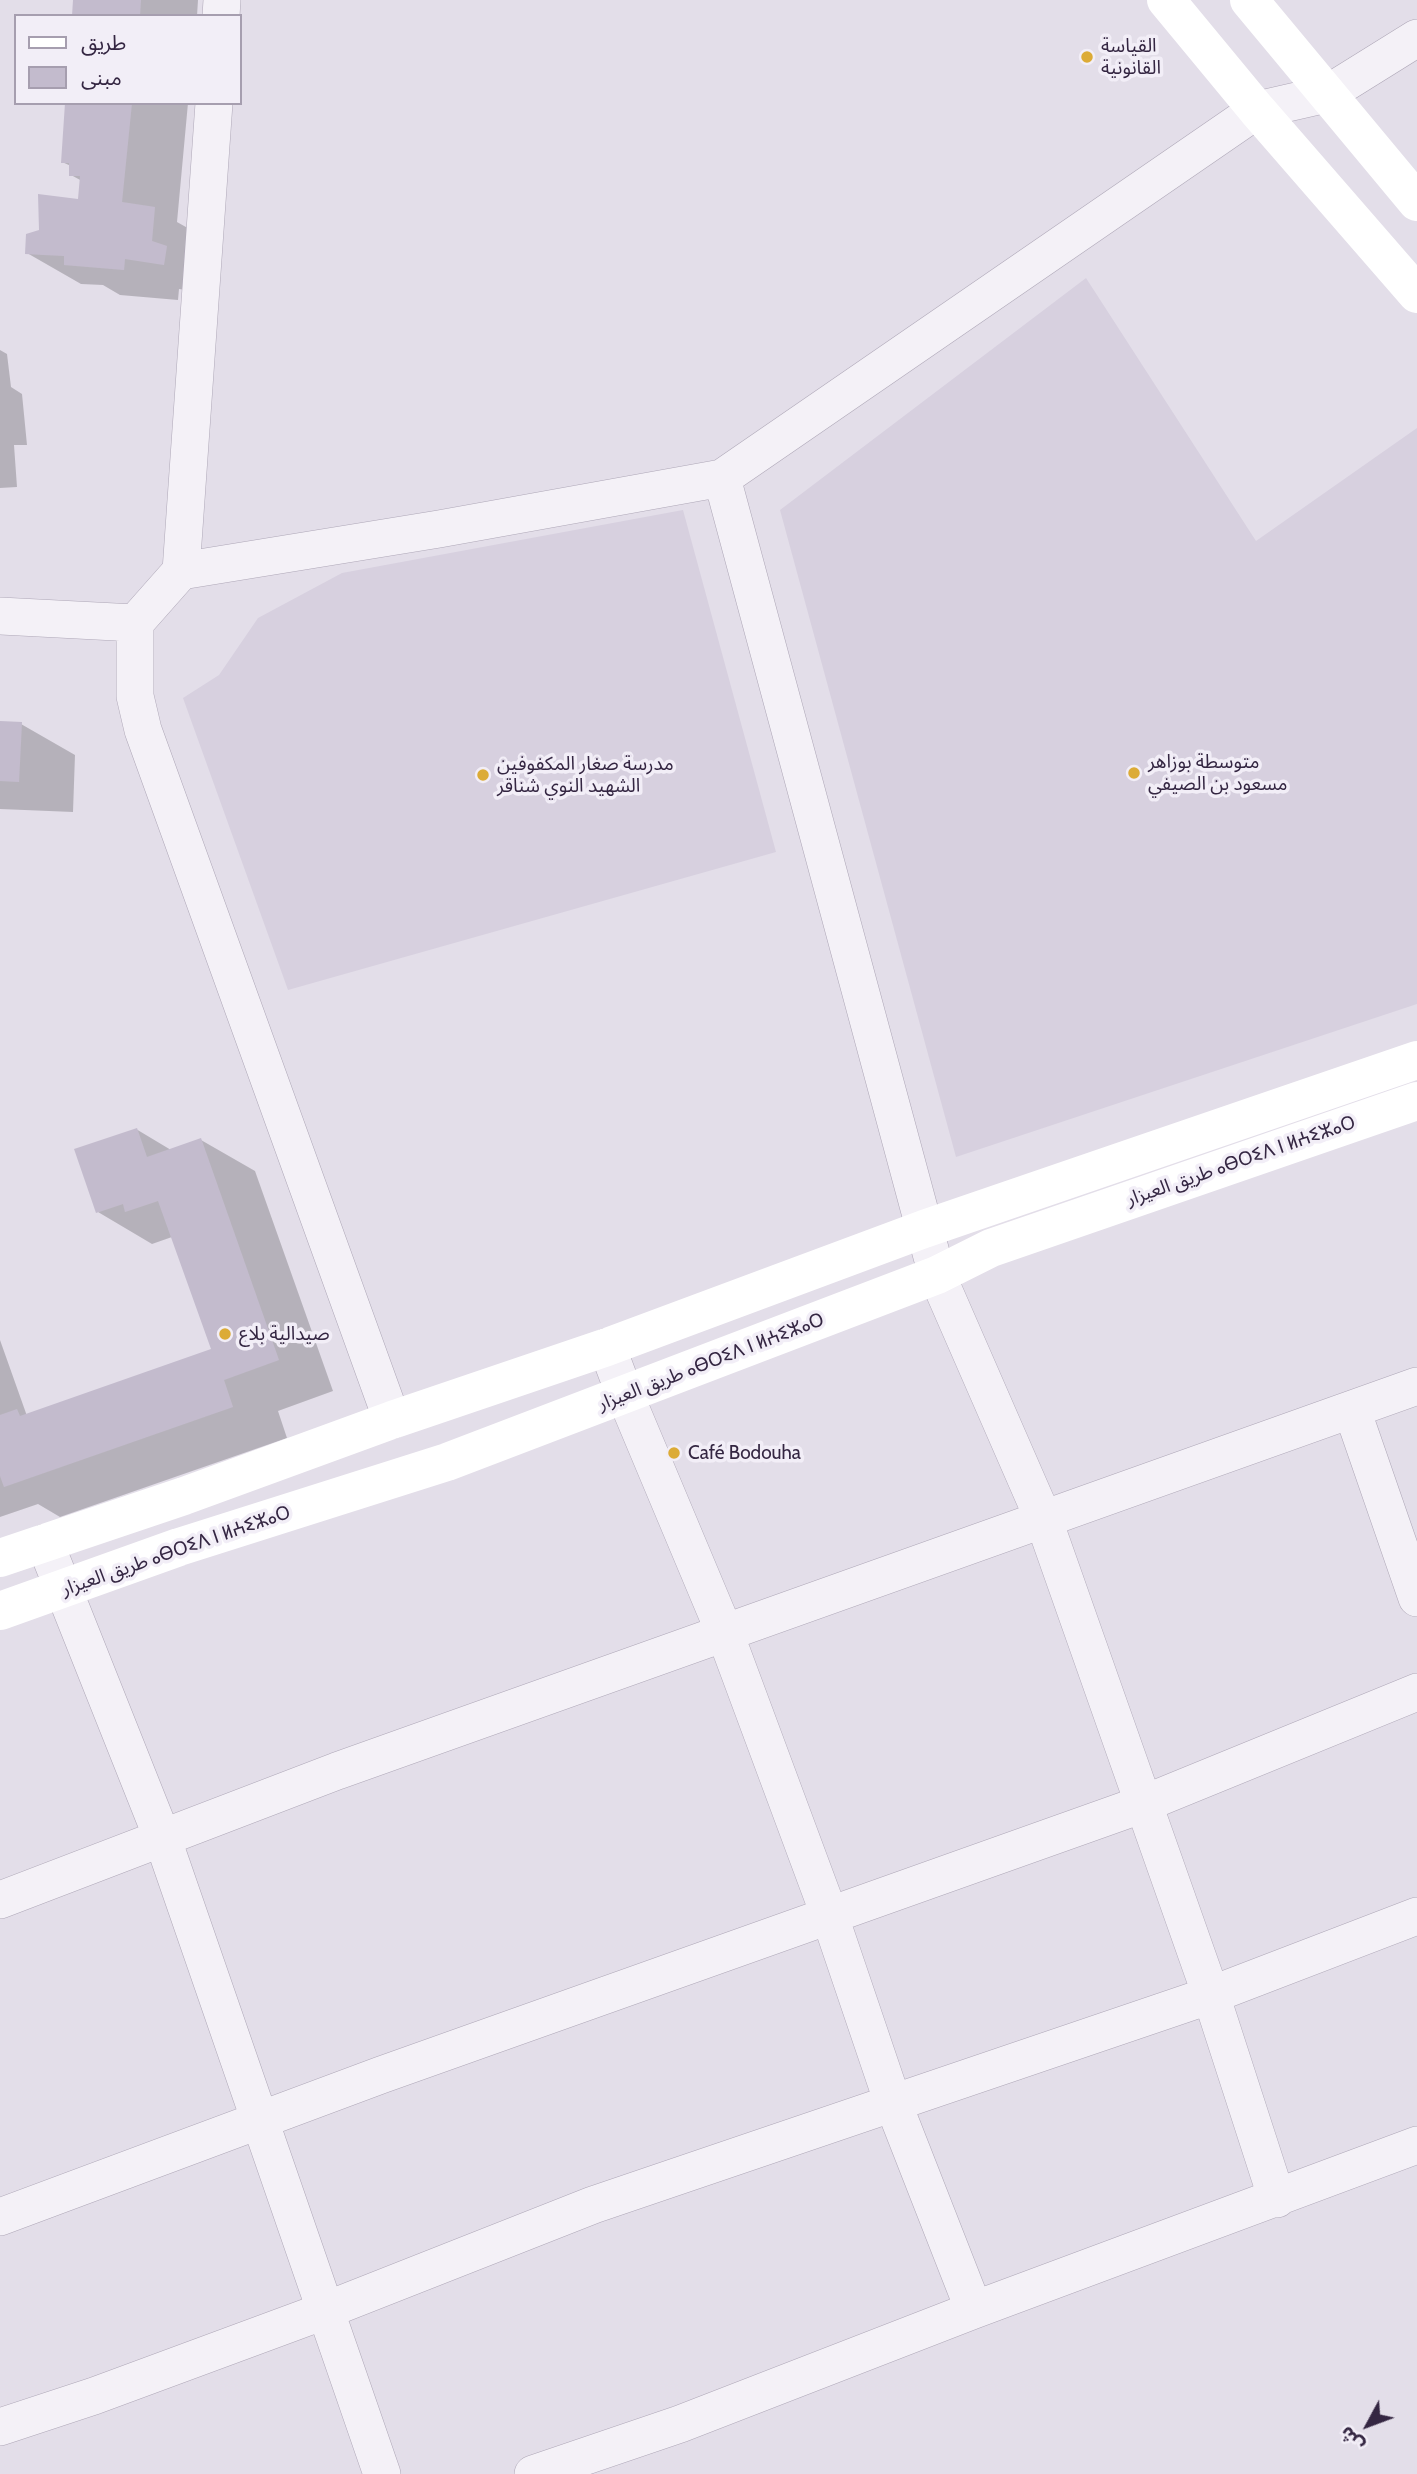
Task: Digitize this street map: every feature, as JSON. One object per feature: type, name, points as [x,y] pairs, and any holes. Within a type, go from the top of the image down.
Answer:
[{"type":"main road","points":[[1166,0],[1257,110],[1417,294]]},
{"type":"main road","points":[[1249,0],[1417,202]]},
{"type":"main road","name":"طريق العيزار ⴰⴱⵔⵉⴷ ⵏ ⵍⵄⵉⵣⴰⵔ","points":[[0,1558],[607,1347],[924,1229],[1417,1059]]},
{"type":"main road","name":"طريق العيزار ⴰⴱⵔⵉⴷ ⵏ ⵍⵄⵉⵣⴰⵔ","points":[[0,1611],[180,1548],[447,1462],[937,1275],[992,1248],[1417,1101]]},
{"type":"street","points":[[181,571],[439,529],[722,478],[1257,110],[1327,94],[1417,38]]},
{"type":"street","points":[[214,105],[181,571],[135,623],[135,696],[143,730],[393,1420]]},
{"type":"street","points":[[722,478],[937,1275],[1042,1518],[1211,1996],[1277,2199]]},
{"type":"street","points":[[0,616],[135,623]]},
{"type":"street","points":[[607,1347],[724,1632],[829,1914],[893,2103],[974,2310]]},
{"type":"street","points":[[0,1900],[162,1837],[724,1632],[1417,1386]]},
{"type":"street","points":[[1352,1410],[1417,1598]]},
{"type":"street","points":[[45,1543],[162,1837],[382,2474]]},
{"type":"street","points":[[0,2217],[829,1914],[1143,1804],[1417,1692]]},
{"type":"street","points":[[0,2427],[94,2396],[324,2311],[593,2205],[1211,1996],[1417,1916]]},
{"type":"street","points":[[533,2474],[680,2424],[974,2310],[1417,2145]]},
{"type":"shaded area","name":"متوسطة بوزاهر مسعود بن الصيفي","points":[[1086,278],[1256,541],[1417,428],[1417,1004],[956,1157],[780,510]]},
{"type":"shaded area","name":"مدرسة صغار المكفوفين الشهيد النوي شناقر","points":[[683,510],[776,852],[288,990],[183,698],[219,675],[258,618],[342,573]]},
{"type":"building","points":[[73,0],[141,0],[140,14],[72,14]]},
{"type":"building","points":[[65,105],[132,105],[122,202],[155,207],[152,241],[167,246],[164,265],[125,259],[124,270],[64,265],[64,256],[25,254],[26,234],[39,230],[38,194],[78,199],[80,176],[69,176],[69,163],[61,163]]},
{"type":"building","points":[[0,721],[22,722],[19,782],[0,781]]},
{"type":"building","points":[[137,1128],[147,1157],[201,1138],[279,1360],[224,1380],[233,1407],[4,1487],[0,1476],[0,1415],[17,1409],[20,1416],[211,1349],[158,1201],[125,1212],[123,1204],[96,1213],[74,1149]]},
{"type":"place","name":"القياسة القانونية","points":[[1087,57]]},
{"type":"place","name":"متوسطة بوزاهر مسعود بن الصيفي","points":[[1134,773]]},
{"type":"place","name":"مدرسة صغار المكفوفين الشهيد النوي شناقر","points":[[483,775]]},
{"type":"place","name":"صيدالية بلاع","points":[[225,1334]]},
{"type":"place","name":"Café Bodouha","points":[[674,1453]]}]
